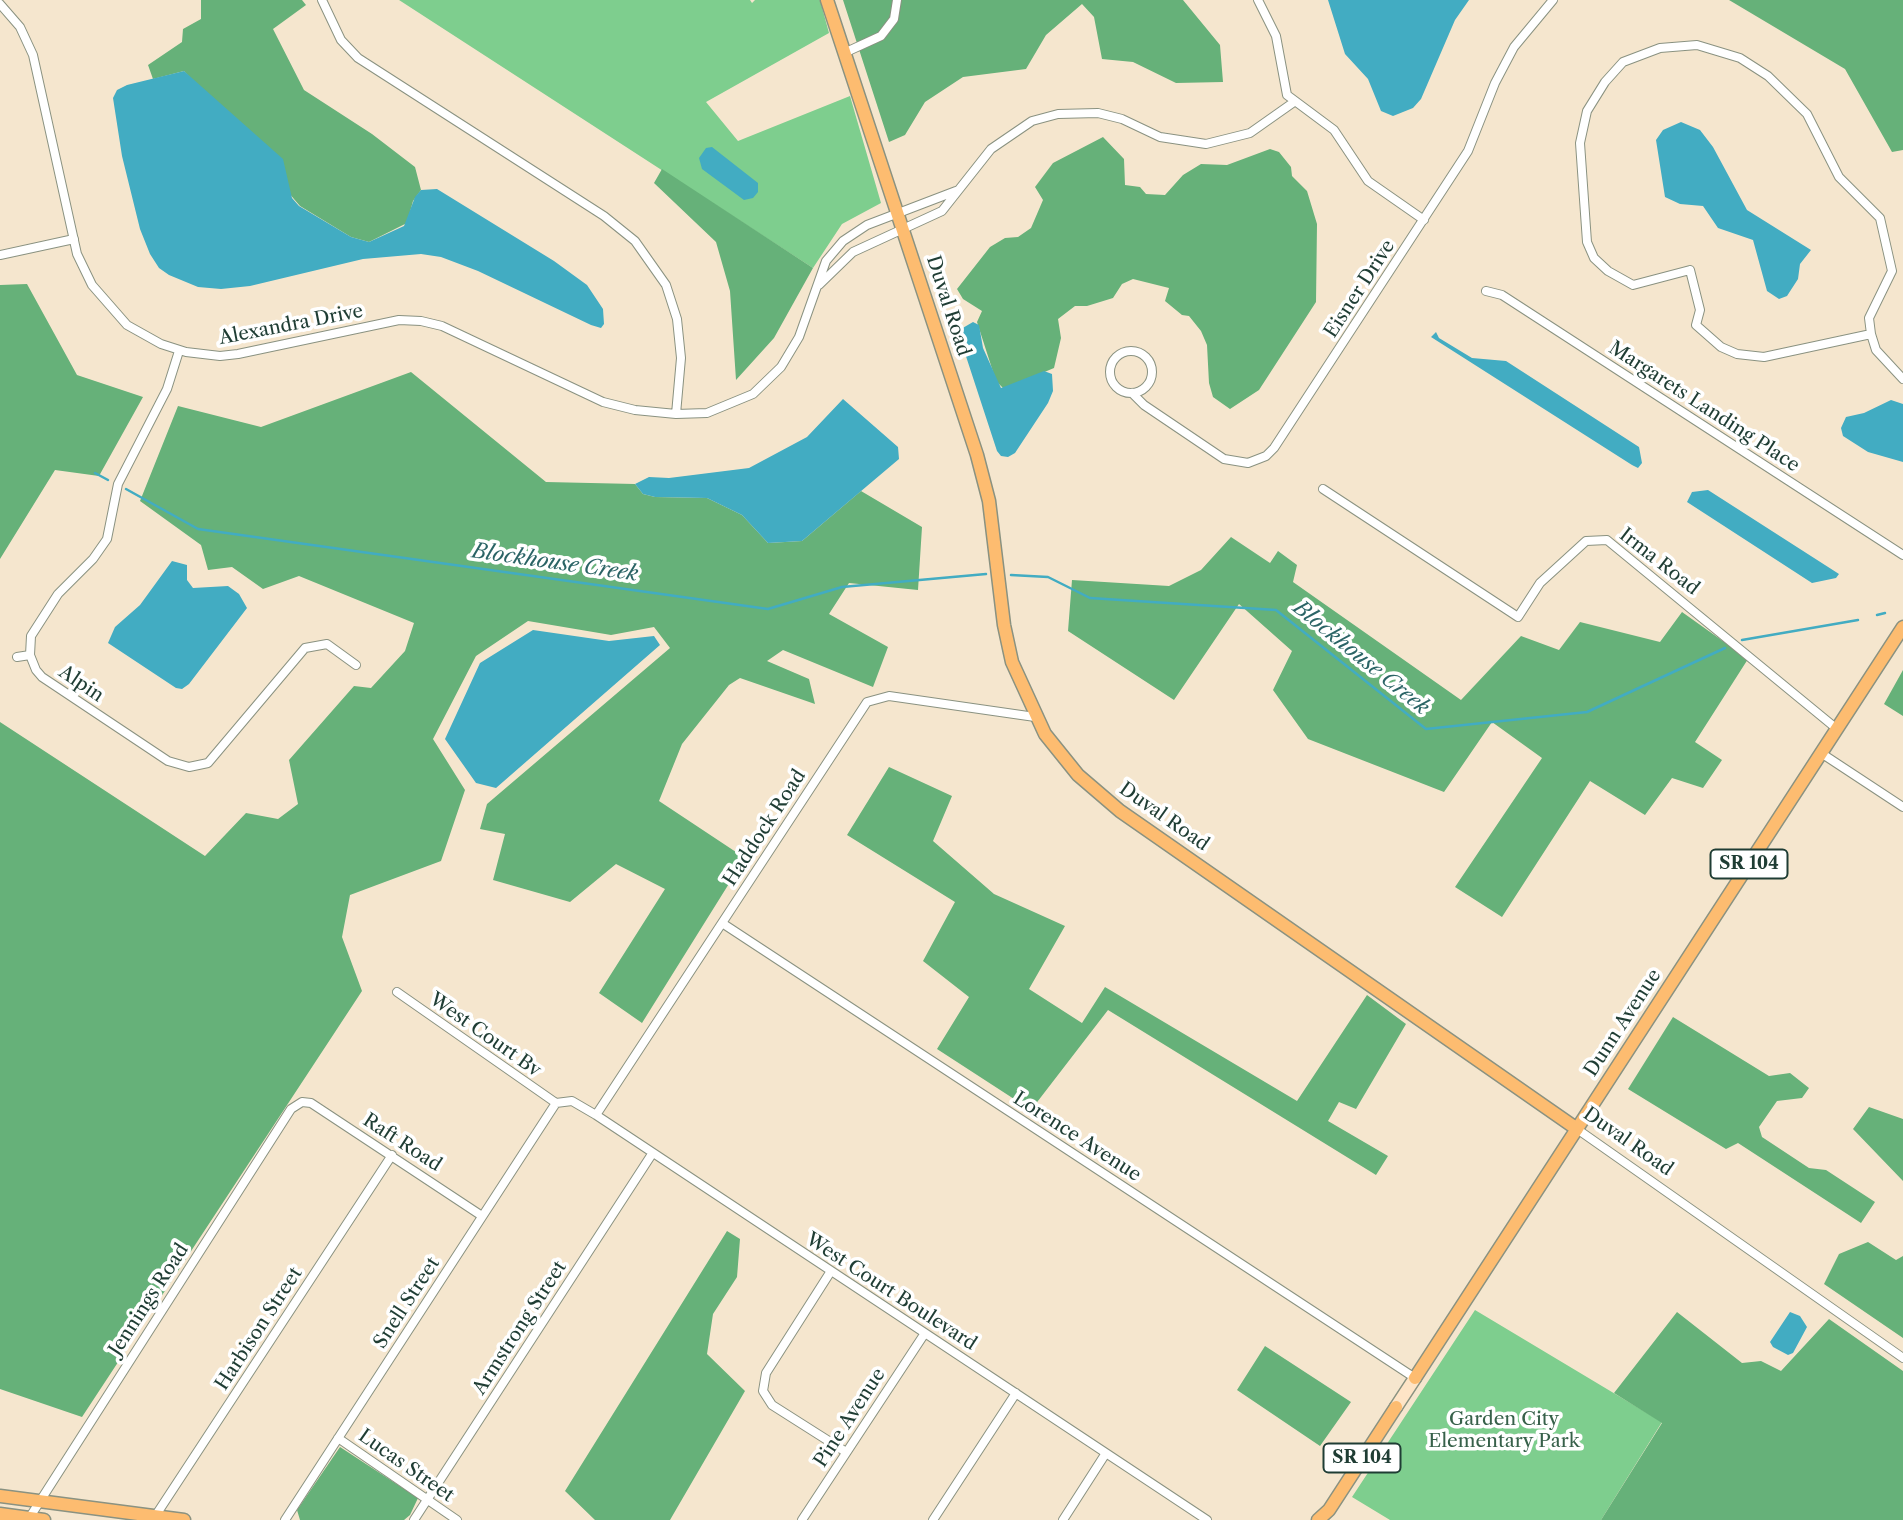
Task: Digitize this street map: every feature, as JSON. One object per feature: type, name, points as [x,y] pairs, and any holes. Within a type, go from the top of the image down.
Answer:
[{"type":"main road","name":"Duval Road","points":[[827,0],[977,455],[989,501],[1007,643],[1020,686],[1035,717],[1061,756],[1105,800],[1577,1129]]},
{"type":"main road","name":"Dunn Avenue","points":[[1318,1520],[1327,1515],[1901,634]]},
{"type":"main road","points":[[0,1496],[184,1520]]},
{"type":"main road","points":[[0,1514],[44,1520]]},
{"type":"street","points":[[322,0],[341,40],[358,58],[604,216],[635,241],[666,285],[677,319],[681,358],[676,414]]},
{"type":"street","points":[[844,53],[881,36],[894,19],[897,0]]},
{"type":"street","points":[[1258,0],[1276,36],[1282,84],[1294,102],[1334,130],[1368,181],[1424,220]]},
{"type":"street","name":"Eisner Drive","points":[[1132,393],[1144,388],[1152,370],[1150,363],[1140,353],[1125,351],[1114,359],[1109,373],[1114,386],[1132,393],[1144,405],[1224,459],[1248,463],[1266,456],[1274,449],[1468,151],[1495,83],[1514,47],[1553,0]]},
{"type":"street","name":"Alexandra Drive","points":[[0,4],[20,27],[33,55],[74,239],[92,285],[114,313],[144,336],[179,351],[220,356],[399,320],[421,321],[442,326],[603,402],[635,410],[676,414],[719,410],[753,394],[768,382],[792,352],[826,261],[843,241],[867,225],[956,191]]},
{"type":"street","points":[[1871,334],[1764,357],[1737,355],[1721,347],[1696,326],[1700,310],[1690,271],[1633,285],[1608,271],[1594,258],[1587,242],[1580,143],[1587,110],[1605,82],[1623,62],[1660,48],[1697,45],[1750,64],[1768,76],[1807,114],[1839,177],[1880,218],[1892,271],[1869,318],[1871,334],[1876,350],[1903,379]]},
{"type":"street","name":"Alexandra Drive","points":[[817,287],[853,252],[942,212],[991,149],[1020,127],[1046,116],[1098,113],[1122,119],[1160,137],[1206,144],[1251,133],[1294,102]]},
{"type":"street","points":[[0,254],[74,239]]},
{"type":"street","name":"Margarets Landing Place","points":[[1486,291],[1502,295],[1903,555]]},
{"type":"street","points":[[18,657],[30,655],[31,636],[36,625],[58,594],[93,559],[107,539],[114,516],[118,484],[167,389],[179,351]]},
{"type":"street","name":"Irma Road","points":[[1324,489],[1518,617],[1541,583],[1586,541],[1607,540],[1837,729]]},
{"type":"street","name":"Alpin","points":[[30,655],[42,677],[168,761],[189,767],[208,763],[305,648],[327,644],[356,665]]},
{"type":"street","name":"Haddock Road","points":[[596,1115],[867,702],[888,696],[1035,717]]},
{"type":"street","points":[[1821,753],[1903,807]]},
{"type":"street","name":"Lorence Avenue","points":[[722,923],[1415,1378]]},
{"type":"street","name":"West Court Bv","points":[[397,992],[556,1103]]},
{"type":"street","name":"West Court Boulevard","points":[[556,1103],[572,1101],[596,1115],[1106,1453],[1196,1517],[1206,1520]]},
{"type":"street","name":"Raft Road","points":[[302,1102],[311,1103],[482,1216]]},
{"type":"street","name":"Jennings Road","points":[[28,1519],[292,1109],[302,1102]]},
{"type":"street","name":"Snell Street","points":[[285,1520],[556,1103]]},
{"type":"street","name":"Duval Road","points":[[1577,1129],[1903,1358]]},
{"type":"street","name":"Armstrong Street","points":[[414,1520],[652,1154]]},
{"type":"street","name":"Harbison Street","points":[[154,1518],[391,1155]]},
{"type":"street","points":[[831,1271],[766,1373],[763,1391],[772,1405],[846,1452]]},
{"type":"street","name":"Pine Avenue","points":[[802,1520],[925,1333]]},
{"type":"street","points":[[933,1520],[1016,1393]]},
{"type":"street","name":"Lucas Street","points":[[338,1438],[457,1520]]},
{"type":"street","points":[[1063,1520],[1106,1453]]},
{"type":"green space","points":[[201,0],[302,0],[306,5],[273,29],[304,90],[372,134],[415,167],[421,190],[413,201],[407,223],[369,242],[351,237],[300,206],[184,71],[153,79],[148,65],[182,42],[183,29],[201,19]]},
{"type":"green space","points":[[399,0],[750,0],[752,3],[755,0],[820,0],[829,33],[706,102],[738,141],[850,96],[881,203],[842,224],[813,268]]},
{"type":"green space","points":[[843,0],[1183,0],[1220,45],[1223,82],[1176,83],[1133,62],[1102,59],[1094,17],[1082,4],[1046,35],[1026,69],[963,77],[925,102],[905,135],[889,142]]},
{"type":"green space","points":[[1729,0],[1903,0],[1903,150],[1892,152],[1845,69]]},
{"type":"green space","points":[[1103,137],[1124,159],[1125,185],[1140,187],[1146,194],[1165,195],[1183,175],[1201,164],[1227,165],[1270,149],[1279,152],[1291,167],[1292,176],[1307,191],[1317,224],[1316,302],[1259,390],[1230,409],[1213,397],[1209,383],[1207,345],[1201,331],[1189,316],[1182,315],[1165,301],[1169,288],[1133,279],[1122,284],[1113,298],[1087,306],[1075,306],[1058,319],[1061,338],[1054,368],[1004,389],[996,381],[977,322],[982,311],[963,299],[957,289],[990,247],[1005,238],[1018,237],[1031,228],[1043,200],[1035,187],[1053,163]]},
{"type":"green space","points":[[662,169],[813,268],[774,338],[736,380],[730,291],[716,242],[654,183]]},
{"type":"green space","points":[[27,284],[77,375],[143,397],[99,476],[55,470],[0,559],[0,285]]},
{"type":"green space","points":[[411,372],[546,482],[635,484],[643,494],[655,497],[707,498],[742,515],[768,543],[802,541],[861,491],[922,527],[918,590],[849,583],[829,614],[888,647],[873,687],[783,650],[767,661],[809,679],[815,704],[740,678],[729,685],[682,744],[659,801],[745,858],[642,1023],[599,993],[665,889],[616,864],[570,902],[493,880],[505,834],[480,829],[487,804],[670,648],[654,627],[611,635],[528,621],[476,656],[433,739],[465,790],[441,861],[350,895],[342,937],[362,991],[82,1417],[0,1389],[0,722],[205,856],[246,813],[278,819],[298,804],[289,760],[354,686],[371,688],[405,651],[414,623],[299,576],[263,589],[232,567],[208,570],[201,545],[140,501],[178,406],[261,427]]},
{"type":"green space","points":[[1231,537],[1270,563],[1278,551],[1297,565],[1293,582],[1461,700],[1521,636],[1559,650],[1580,622],[1660,642],[1682,612],[1748,659],[1695,742],[1722,760],[1703,788],[1672,778],[1645,815],[1590,781],[1502,917],[1455,887],[1542,758],[1492,722],[1444,792],[1308,739],[1273,690],[1292,651],[1239,604],[1174,700],[1068,631],[1072,580],[1169,586],[1201,570]]},
{"type":"green space","points":[[1903,670],[1903,716],[1884,704]]},
{"type":"green space","points":[[889,767],[952,796],[933,841],[994,894],[1065,926],[1029,989],[1082,1023],[1105,987],[1297,1101],[1367,995],[1406,1024],[1356,1109],[1339,1102],[1328,1121],[1388,1156],[1376,1175],[1108,1010],[1031,1110],[937,1049],[969,997],[923,961],[955,902],[847,835]]},
{"type":"green space","points":[[1673,1017],[1769,1076],[1790,1073],[1809,1088],[1802,1098],[1777,1101],[1759,1127],[1762,1137],[1809,1168],[1826,1170],[1875,1202],[1861,1223],[1738,1143],[1726,1149],[1628,1089]]},
{"type":"green space","points":[[1869,1107],[1903,1119],[1903,1181],[1853,1129]]},
{"type":"green space","points":[[727,1231],[740,1239],[737,1277],[713,1314],[707,1354],[745,1391],[670,1520],[595,1520],[565,1491]]},
{"type":"green space","points":[[1868,1242],[1896,1260],[1903,1256],[1903,1338],[1824,1284],[1839,1254]]},
{"type":"green space","name":"Garden City Elementary Park","points":[[1475,1310],[1662,1422],[1601,1520],[1390,1520],[1352,1497]]},
{"type":"green space","points":[[1677,1312],[1742,1363],[1761,1361],[1781,1371],[1829,1319],[1903,1371],[1903,1520],[1601,1520],[1662,1423],[1614,1393]]},
{"type":"green space","points":[[1265,1346],[1351,1402],[1320,1446],[1237,1390]]},
{"type":"green space","points":[[340,1447],[418,1498],[410,1515],[404,1520],[300,1520],[297,1510]]},
{"type":"water","points":[[1328,0],[1469,0],[1455,20],[1421,99],[1413,108],[1393,116],[1381,111],[1368,79],[1345,54]]},
{"type":"water","points":[[184,71],[283,159],[292,198],[299,206],[351,237],[369,242],[404,226],[415,197],[421,190],[437,189],[554,261],[587,285],[603,309],[604,324],[601,328],[591,325],[478,271],[441,257],[421,254],[363,259],[250,286],[221,289],[198,287],[169,275],[159,268],[150,254],[140,229],[122,156],[113,98],[117,90],[127,85]]},
{"type":"water","points":[[1681,122],[1700,130],[1713,147],[1747,210],[1811,250],[1800,264],[1798,279],[1787,296],[1779,299],[1767,291],[1753,240],[1718,228],[1703,206],[1680,204],[1665,197],[1656,140],[1663,130]]},
{"type":"water","points":[[712,147],[758,183],[758,192],[753,198],[744,200],[702,169],[699,158],[706,148]]},
{"type":"water","points":[[973,322],[979,325],[983,348],[1001,388],[1044,371],[1052,374],[1053,391],[1048,403],[1015,453],[1008,457],[1001,456],[997,451],[960,338],[961,329]]},
{"type":"water","points":[[1436,332],[1439,338],[1472,358],[1506,361],[1639,447],[1642,463],[1638,468],[1632,465],[1431,337]]},
{"type":"water","points":[[843,399],[898,447],[899,459],[802,541],[768,543],[742,515],[707,498],[655,497],[643,494],[635,484],[649,477],[669,478],[749,468],[807,437]]},
{"type":"water","points":[[1891,400],[1903,404],[1903,462],[1868,452],[1843,436],[1841,428],[1846,417],[1864,413]]},
{"type":"water","points":[[1708,490],[1839,574],[1836,578],[1812,583],[1687,502],[1692,492]]},
{"type":"water","points":[[172,561],[187,565],[187,580],[193,588],[228,586],[239,594],[247,608],[189,684],[182,689],[176,688],[108,643],[115,627],[140,605]]},
{"type":"water","points":[[533,630],[609,641],[654,636],[660,645],[496,788],[476,783],[445,739],[480,663]]},
{"type":"water","points":[[1790,1312],[1800,1316],[1807,1327],[1793,1353],[1788,1355],[1773,1347],[1770,1342]]},
{"type":"waterway","name":"Blockhouse Creek","points":[[95,473],[108,480]]},
{"type":"waterway","name":"Blockhouse Creek","points":[[126,489],[198,529],[768,609],[842,587],[986,574]]},
{"type":"waterway","name":"Blockhouse Creek","points":[[1011,575],[1048,577],[1090,598],[1276,610],[1426,729],[1587,712],[1725,648]]},
{"type":"waterway","name":"Blockhouse Creek","points":[[1877,615],[1885,613]]},
{"type":"waterway","name":"Blockhouse Creek","points":[[1742,640],[1858,620]]}]
